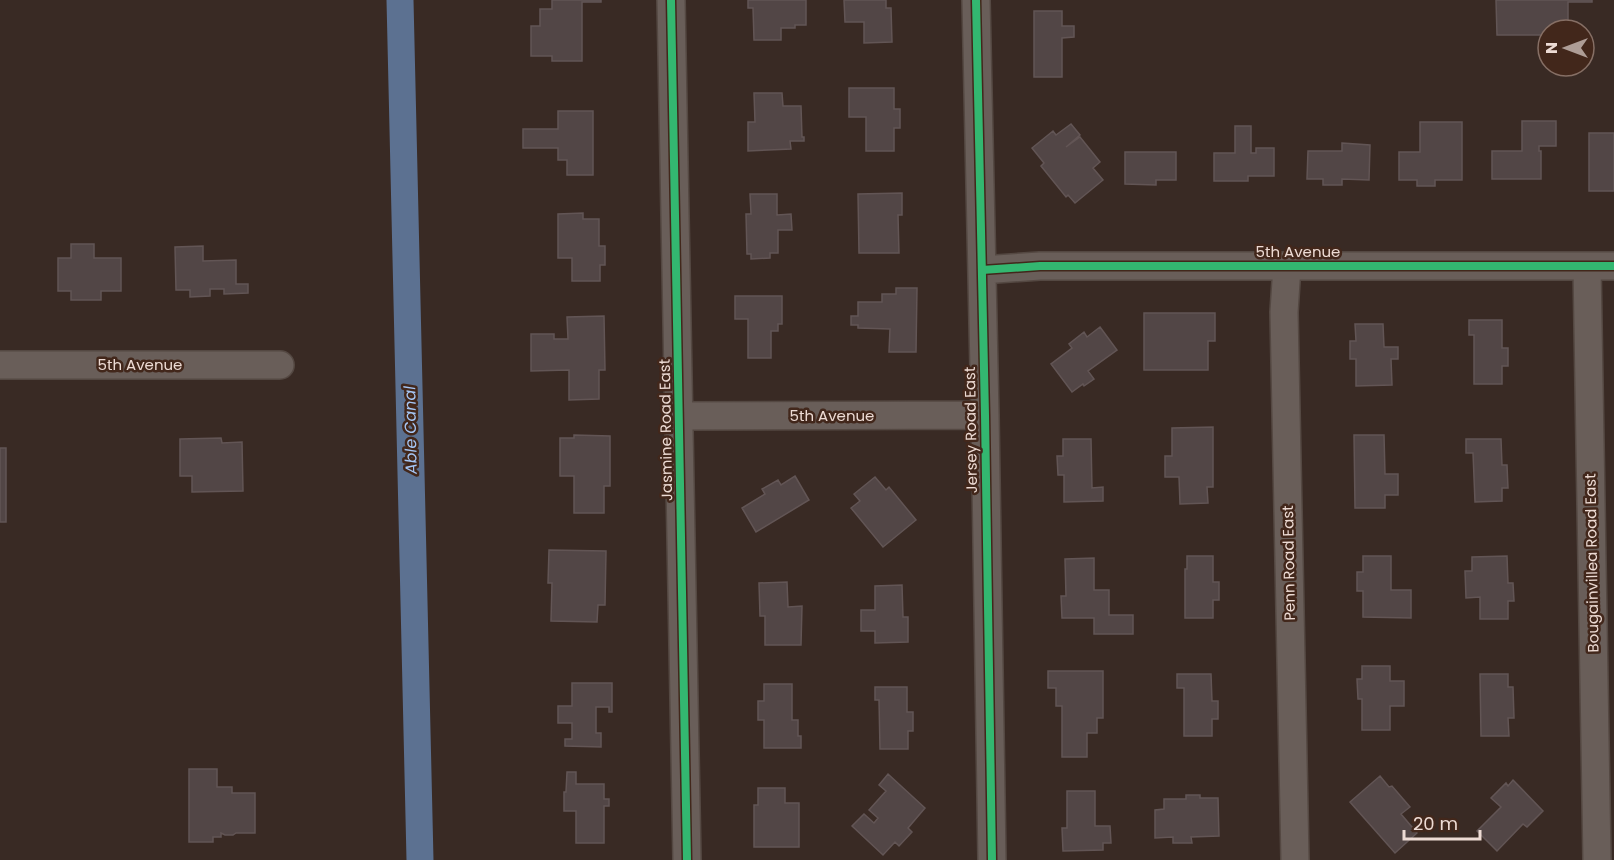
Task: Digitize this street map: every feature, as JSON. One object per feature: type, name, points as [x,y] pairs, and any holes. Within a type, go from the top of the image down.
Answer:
[{"type":"street","name":"Jasmine Road East","points":[[671,0],[687,860]]},
{"type":"street","name":"Jersey Road East","points":[[976,0],[992,860]]},
{"type":"street","name":"5th Avenue","points":[[982,270],[1040,266],[1614,266]]},
{"type":"street","name":"Penn Road East","points":[[1287,266],[1284,312],[1294,860]]},
{"type":"street","name":"Bougainvillea Road East","points":[[1587,266],[1597,860]]},
{"type":"street","name":"5th Avenue","points":[[0,365],[280,365]]},
{"type":"street","name":"5th Avenue","points":[[679,416],[985,415]]},
{"type":"building","points":[[552,0],[601,0],[601,2],[582,2],[582,61],[552,61],[552,56],[531,56],[531,26],[540,26],[540,9],[552,9]]},
{"type":"building","points":[[748,0],[806,0],[806,25],[781,28],[781,40],[754,40],[753,8],[748,8]]},
{"type":"building","points":[[844,0],[886,0],[886,8],[891,8],[892,42],[864,43],[864,22],[845,22]]},
{"type":"building","points":[[1496,0],[1592,0],[1592,2],[1568,2],[1568,18],[1536,18],[1536,35],[1497,35]]},
{"type":"building","points":[[1034,11],[1062,11],[1062,26],[1074,26],[1074,37],[1062,38],[1062,77],[1034,77]]},
{"type":"building","points":[[849,88],[894,88],[894,109],[900,109],[900,128],[894,128],[894,151],[866,151],[866,117],[849,117]]},
{"type":"building","points":[[754,93],[782,93],[783,106],[801,106],[804,141],[790,141],[791,149],[748,151],[748,122],[755,122]]},
{"type":"building","points":[[558,111],[593,111],[593,175],[567,175],[567,160],[558,160],[558,148],[523,148],[523,129],[558,129]]},
{"type":"building","points":[[1522,121],[1556,121],[1556,146],[1539,146],[1541,179],[1492,179],[1492,151],[1522,151]]},
{"type":"building","points":[[1420,122],[1462,122],[1462,180],[1435,180],[1435,186],[1417,186],[1417,180],[1399,180],[1399,152],[1420,152]]},
{"type":"building","points":[[1071,124],[1080,135],[1066,147],[1080,137],[1100,162],[1093,168],[1103,180],[1075,203],[1068,195],[1066,197],[1041,166],[1044,163],[1032,148],[1053,131],[1056,135]]},
{"type":"building","points":[[1235,126],[1251,126],[1251,153],[1256,153],[1256,148],[1274,148],[1274,176],[1248,176],[1248,181],[1214,181],[1214,153],[1235,153]]},
{"type":"building","points":[[1589,133],[1614,133],[1614,191],[1589,191]]},
{"type":"building","points":[[1342,143],[1370,145],[1369,180],[1342,179],[1342,185],[1323,185],[1323,179],[1307,179],[1308,151],[1342,151]]},
{"type":"building","points":[[1125,152],[1176,152],[1176,180],[1156,180],[1156,185],[1125,184]]},
{"type":"building","points":[[902,193],[902,215],[898,215],[899,253],[859,253],[858,194]]},
{"type":"building","points":[[750,194],[777,194],[777,215],[791,214],[792,230],[778,230],[778,253],[770,253],[770,258],[751,259],[751,254],[747,254],[746,214],[751,214]]},
{"type":"building","points":[[583,213],[583,219],[599,219],[599,246],[605,246],[605,265],[600,265],[600,281],[572,281],[572,258],[558,258],[558,214]]},
{"type":"building","points":[[71,244],[94,244],[94,258],[121,258],[121,291],[101,291],[101,300],[71,300],[71,291],[58,291],[58,258],[71,258]]},
{"type":"building","points":[[203,246],[203,261],[236,260],[236,284],[248,284],[248,293],[224,294],[224,289],[210,289],[210,296],[190,297],[190,290],[176,290],[175,247]]},
{"type":"building","points":[[896,288],[917,288],[916,352],[889,352],[890,329],[858,328],[858,325],[851,325],[851,316],[858,316],[858,302],[882,302],[882,294],[896,294]]},
{"type":"building","points":[[735,296],[782,296],[782,324],[778,324],[778,331],[771,331],[771,358],[748,358],[748,319],[735,319]]},
{"type":"building","points":[[1144,313],[1215,313],[1215,341],[1208,341],[1208,370],[1144,370]]},
{"type":"building","points":[[604,316],[605,370],[599,370],[599,399],[569,400],[569,370],[531,371],[531,334],[554,334],[554,339],[568,339],[567,317]]},
{"type":"building","points":[[1469,320],[1502,320],[1502,348],[1508,348],[1508,366],[1502,366],[1502,384],[1474,384],[1474,335],[1469,335]]},
{"type":"building","points":[[1355,324],[1383,324],[1384,347],[1398,347],[1398,359],[1391,359],[1392,385],[1356,386],[1356,359],[1350,359],[1350,341],[1356,341]]},
{"type":"building","points":[[1100,327],[1117,350],[1088,371],[1094,379],[1072,392],[1051,364],[1072,348],[1069,344],[1084,332],[1087,337]]},
{"type":"building","points":[[1213,427],[1213,487],[1207,487],[1208,503],[1180,504],[1179,477],[1165,477],[1165,456],[1172,456],[1172,428]]},
{"type":"building","points":[[574,435],[610,436],[610,486],[604,486],[604,513],[574,513],[574,476],[560,476],[560,438],[574,438]]},
{"type":"building","points":[[1354,435],[1384,435],[1385,474],[1398,474],[1398,495],[1385,495],[1385,508],[1355,508]]},
{"type":"building","points":[[221,438],[222,443],[242,442],[243,491],[192,492],[192,476],[180,476],[180,439]]},
{"type":"building","points":[[1063,439],[1091,439],[1092,488],[1103,487],[1103,501],[1064,502],[1064,475],[1058,475],[1057,456],[1063,456]]},
{"type":"building","points":[[1466,439],[1501,439],[1502,465],[1507,465],[1508,488],[1502,488],[1502,501],[1475,502],[1473,453],[1466,453]]},
{"type":"building","points":[[0,448],[6,448],[6,522],[0,522]]},
{"type":"building","points":[[795,476],[809,500],[756,532],[742,508],[765,494],[762,489],[778,480],[781,485]]},
{"type":"building","points":[[875,477],[886,490],[889,487],[916,520],[883,547],[851,508],[860,501],[854,494]]},
{"type":"building","points":[[549,550],[606,551],[605,605],[598,605],[597,622],[551,621],[552,583],[548,583]]},
{"type":"building","points":[[1187,556],[1213,556],[1213,582],[1219,582],[1219,600],[1213,600],[1213,618],[1185,618]]},
{"type":"building","points":[[1363,556],[1391,556],[1391,590],[1411,590],[1411,618],[1363,617],[1363,591],[1357,591],[1357,572],[1363,572]]},
{"type":"building","points":[[1507,556],[1508,583],[1513,583],[1514,601],[1508,601],[1508,619],[1480,619],[1480,597],[1466,598],[1465,571],[1472,571],[1472,557]]},
{"type":"building","points":[[1094,558],[1094,590],[1109,590],[1109,615],[1133,615],[1133,634],[1094,634],[1094,618],[1062,618],[1061,596],[1066,596],[1065,559]]},
{"type":"building","points":[[787,582],[788,607],[802,606],[801,645],[765,645],[765,616],[760,616],[759,583]]},
{"type":"building","points":[[902,585],[903,617],[908,617],[908,642],[875,643],[875,631],[861,631],[861,610],[875,610],[875,586]]},
{"type":"building","points":[[1362,666],[1390,666],[1390,681],[1404,681],[1404,706],[1390,706],[1390,730],[1362,730],[1362,699],[1358,699],[1357,679],[1362,679]]},
{"type":"building","points":[[1048,671],[1103,671],[1103,718],[1097,718],[1097,733],[1087,733],[1087,757],[1062,757],[1062,706],[1056,706],[1056,688],[1048,688]]},
{"type":"building","points":[[1177,674],[1211,674],[1212,701],[1218,701],[1218,719],[1212,719],[1212,736],[1184,736],[1184,688],[1177,688]]},
{"type":"building","points":[[1480,674],[1508,674],[1508,687],[1513,687],[1514,718],[1508,718],[1509,736],[1481,736]]},
{"type":"building","points":[[572,683],[612,683],[612,712],[609,712],[609,707],[596,707],[596,733],[601,733],[601,747],[565,746],[565,739],[572,739],[572,723],[558,723],[558,706],[572,706]]},
{"type":"building","points":[[764,684],[792,684],[792,720],[798,720],[801,748],[764,748],[764,720],[758,720],[758,701],[764,701]]},
{"type":"building","points":[[875,687],[907,687],[907,712],[913,712],[913,731],[908,731],[908,749],[880,749],[879,700],[875,700]]},
{"type":"building","points":[[189,769],[217,769],[217,787],[232,787],[232,793],[255,793],[255,833],[225,835],[221,833],[221,837],[213,837],[213,842],[189,842]]},
{"type":"building","points":[[567,772],[576,772],[576,784],[604,784],[604,799],[609,799],[609,806],[604,806],[604,843],[576,843],[576,811],[564,811]]},
{"type":"building","points":[[888,774],[925,808],[908,828],[912,832],[899,846],[895,842],[883,855],[852,826],[864,814],[874,823],[878,818],[869,810],[886,791],[879,785]]},
{"type":"building","points":[[1380,776],[1410,807],[1401,814],[1417,833],[1395,853],[1350,802]]},
{"type":"building","points":[[1513,780],[1543,811],[1527,827],[1523,824],[1497,851],[1477,831],[1501,807],[1491,798],[1506,783],[1508,786]]},
{"type":"building","points":[[758,788],[785,788],[785,803],[799,803],[799,847],[754,847],[754,805],[758,805]]},
{"type":"building","points":[[1067,791],[1095,791],[1095,826],[1110,826],[1111,843],[1103,843],[1103,850],[1063,851],[1062,828],[1067,828]]},
{"type":"building","points":[[1186,795],[1218,798],[1219,836],[1191,837],[1192,843],[1173,843],[1173,837],[1155,838],[1155,810],[1164,809],[1164,799],[1186,799]]},
{"type":"waterway","name":"Able Canal","points":[[400,0],[420,860]]},
{"type":"cycle path","points":[[671,0],[687,860]]},
{"type":"cycle path","points":[[976,0],[992,860]]},
{"type":"cycle path","points":[[982,270],[1040,266],[1614,266]]}]
